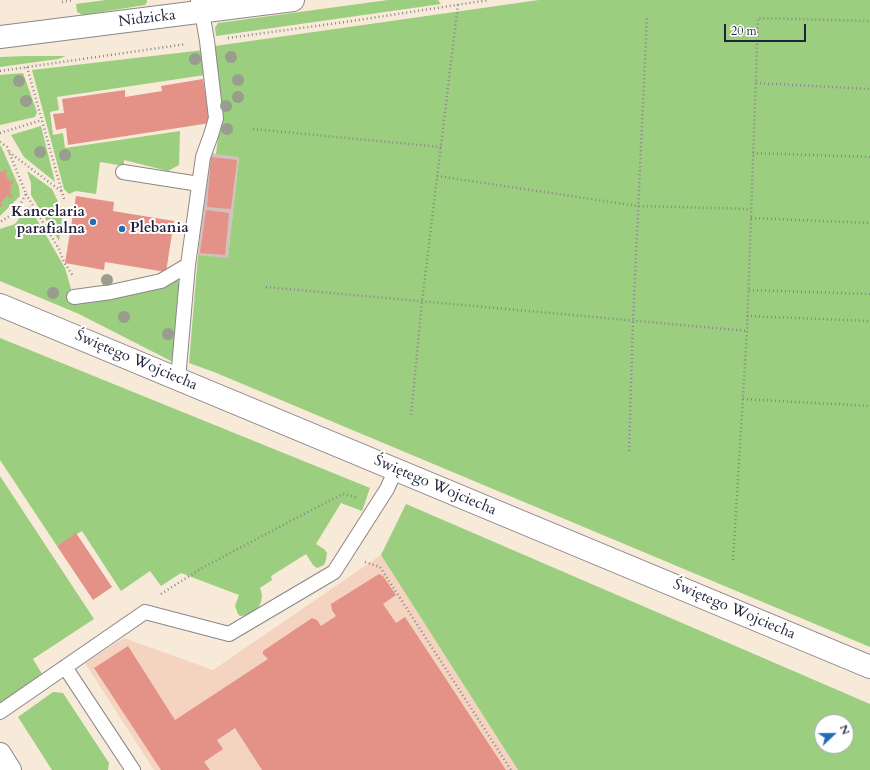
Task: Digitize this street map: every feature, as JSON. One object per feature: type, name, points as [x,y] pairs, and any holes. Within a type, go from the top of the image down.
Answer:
[{"type":"street","name":"Nidzicka","points":[[0,37],[200,6],[293,0]]},
{"type":"street","name":"Świętego Wojciecha","points":[[0,305],[870,667]]},
{"type":"street","points":[[0,754],[10,770]]},
{"type":"lane","points":[[178,379],[188,265],[199,184],[203,157],[216,118],[207,41],[200,6]]},
{"type":"lane","points":[[123,172],[199,184]]},
{"type":"lane","points":[[81,296],[111,292],[161,281],[188,265]]},
{"type":"lane","points":[[0,712],[145,612],[229,634],[334,572],[387,489],[396,470]]},
{"type":"lane","points":[[65,668],[133,770]]},
{"type":"path","points":[[411,415],[422,302],[458,4],[489,0]]},
{"type":"path","points":[[629,451],[633,320],[647,16]]},
{"type":"path","points":[[734,560],[748,316],[758,18],[870,20]]},
{"type":"path","points":[[27,67],[64,200]]},
{"type":"path","points":[[756,83],[870,89]]},
{"type":"path","points":[[0,133],[42,120]]},
{"type":"path","points":[[253,129],[441,148]]},
{"type":"path","points":[[0,142],[7,147],[26,194],[59,249],[81,296]]},
{"type":"path","points":[[9,152],[62,192]]},
{"type":"path","points":[[754,153],[870,157]]},
{"type":"path","points":[[437,176],[638,206],[752,209]]},
{"type":"path","points":[[0,222],[11,215],[26,194]]},
{"type":"path","points":[[751,218],[870,223]]},
{"type":"path","points":[[266,287],[747,331]]},
{"type":"path","points":[[749,290],[870,294]]},
{"type":"path","points":[[748,316],[870,321]]},
{"type":"path","points":[[743,399],[870,406]]},
{"type":"path","points":[[145,612],[162,594],[202,568],[343,494],[379,502]]},
{"type":"path","points":[[344,556],[380,567],[511,770]]},
{"type":"shaded area","points":[[209,153],[239,156],[228,259],[198,255]]},
{"type":"shaded area","points":[[381,555],[518,770],[154,770],[85,663],[124,638],[213,670]]},
{"type":"green space","points":[[106,0],[147,0],[147,2],[145,5],[83,15],[77,12],[76,4]]},
{"type":"green space","points":[[388,0],[438,0],[441,4],[216,36],[215,28],[218,23]]},
{"type":"green space","points":[[539,0],[870,0],[870,647],[214,372],[189,363],[198,255],[228,258],[239,157],[216,154],[220,122],[215,46]]},
{"type":"green space","points":[[204,50],[205,75],[57,97],[59,110],[50,112],[53,135],[63,133],[65,148],[180,131],[179,165],[168,171],[124,160],[124,166],[100,162],[96,194],[76,191],[69,194],[64,189],[32,70]]},
{"type":"green space","points":[[66,56],[58,59],[0,67],[0,57]]},
{"type":"green space","points":[[23,73],[37,112],[35,117],[0,125],[0,75]]},
{"type":"green space","points":[[41,126],[55,182],[24,157],[11,135]]},
{"type":"green space","points":[[0,146],[19,187],[20,196],[0,216]]},
{"type":"green space","points":[[27,171],[52,189],[63,212],[59,241],[31,195],[31,183]]},
{"type":"green space","points":[[29,206],[65,268],[75,303],[176,280],[179,281],[182,286],[173,362],[79,314],[0,281],[0,229],[15,224]]},
{"type":"green space","points":[[0,338],[370,488],[362,511],[341,503],[316,544],[327,553],[324,565],[317,568],[313,565],[306,554],[271,576],[272,580],[260,588],[262,595],[261,602],[258,608],[250,615],[240,616],[238,614],[235,606],[239,595],[181,573],[161,586],[150,571],[121,591],[82,531],[57,546],[0,460]]},
{"type":"green space","points":[[0,476],[94,619],[33,659],[42,674],[0,703]]},
{"type":"green space","points":[[406,504],[870,704],[870,770],[518,770],[381,555]]},
{"type":"green space","points":[[53,692],[63,693],[109,763],[108,770],[52,770],[18,717]]},
{"type":"building","points":[[203,79],[210,123],[68,145],[66,128],[56,130],[53,114],[64,113],[62,99],[125,90],[125,97],[162,91],[161,86]]},
{"type":"building","points":[[211,157],[237,160],[231,209],[207,207]]},
{"type":"building","points":[[5,169],[7,171],[5,174],[10,182],[13,180],[14,182],[11,184],[10,194],[13,196],[10,198],[8,195],[1,202],[2,206],[0,207],[0,172],[3,172]]},
{"type":"building","name":"Plebania","points":[[76,196],[114,202],[113,211],[174,221],[166,272],[105,262],[104,270],[65,263]]},
{"type":"building","points":[[206,210],[229,213],[225,255],[200,253]]},
{"type":"building","points":[[76,533],[112,587],[93,600],[57,546]]},
{"type":"building","points":[[379,574],[383,576],[396,595],[383,604],[396,623],[405,617],[506,770],[262,770],[235,728],[217,740],[223,749],[204,762],[210,770],[161,770],[94,668],[128,646],[175,720],[268,659],[263,654],[263,651],[312,618],[317,620],[321,626],[336,616],[332,610],[331,604]]},
{"type":"place","name":"Kancelaria parafialna","points":[[93,222]]},
{"type":"place","name":"Plebania","points":[[122,229]]}]
